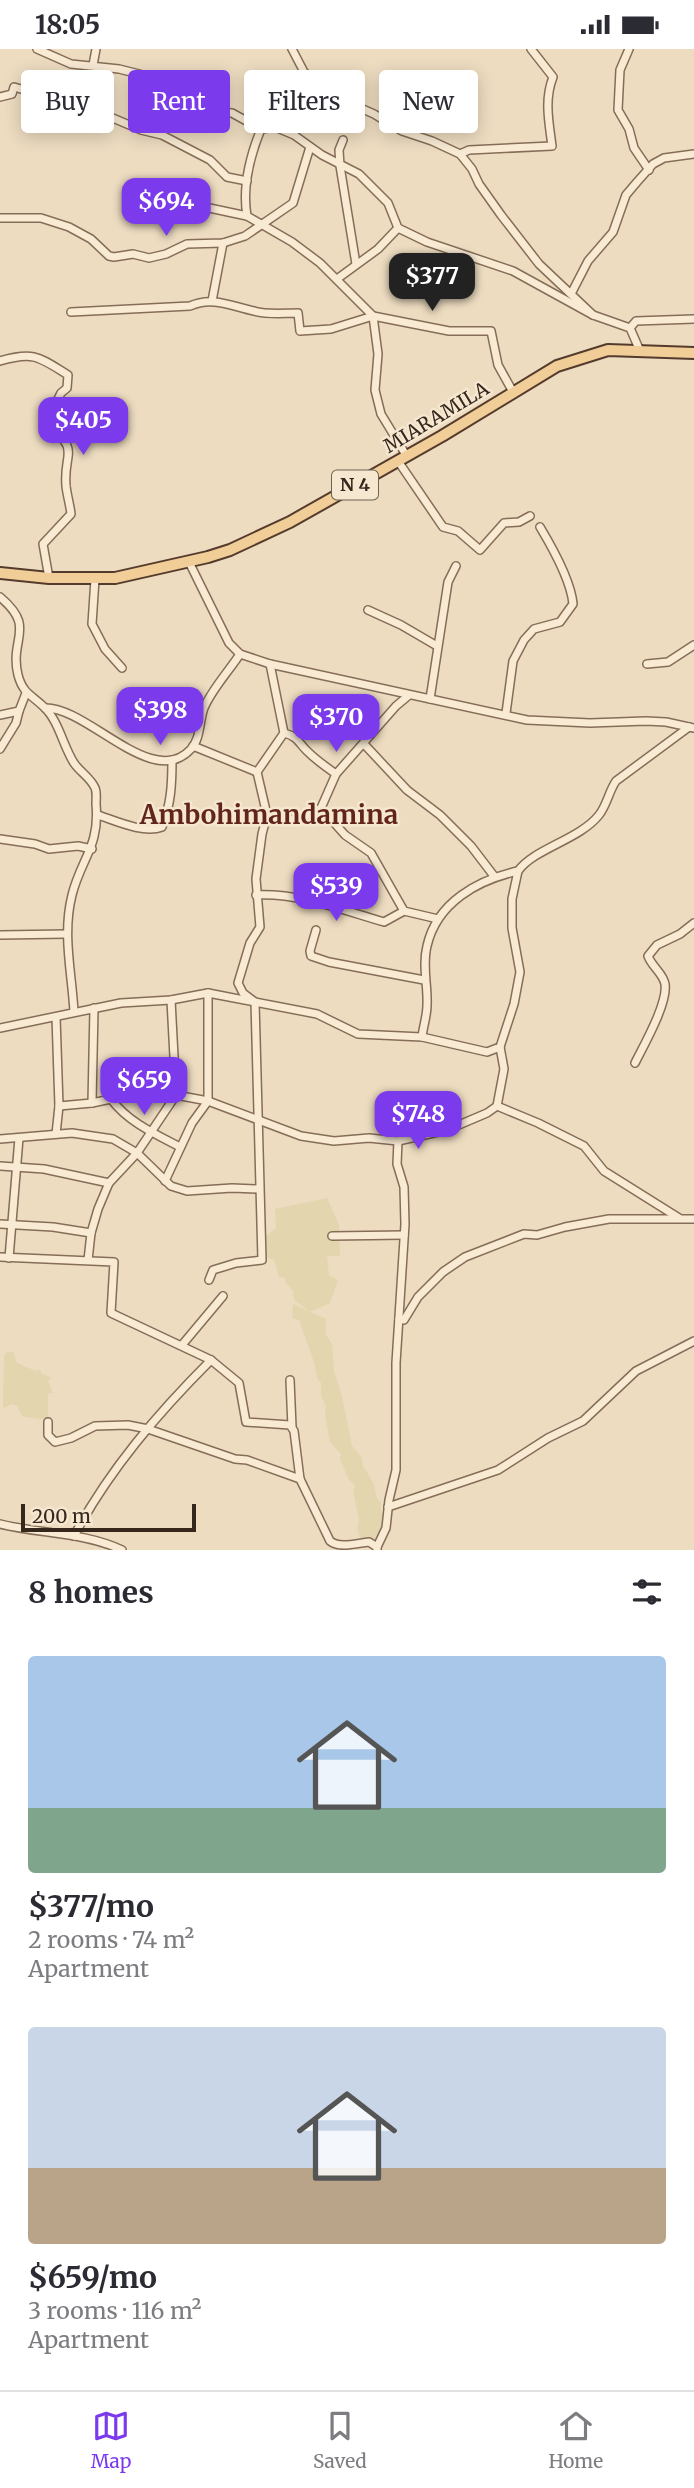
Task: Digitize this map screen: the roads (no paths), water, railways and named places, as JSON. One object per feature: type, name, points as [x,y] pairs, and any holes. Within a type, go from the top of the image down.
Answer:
[{"type":"main road","name":"MIARAMILA","points":[[0,573],[49,578],[116,578],[190,562],[230,550],[290,522],[557,366],[608,350],[694,353]]},
{"type":"street","points":[[37,49],[71,64],[93,65],[143,75],[180,100],[207,111],[232,113],[244,120]]},
{"type":"street","points":[[93,65],[96,49]]},
{"type":"street","points":[[292,49],[304,72],[331,95],[374,114],[402,131],[460,154],[500,215],[539,264],[593,315]]},
{"type":"street","points":[[460,154],[469,149],[552,146],[547,101],[553,77],[531,49]]},
{"type":"street","points":[[629,49],[620,71],[618,110],[629,129],[634,148],[649,170]]},
{"type":"street","points":[[0,97],[12,95],[14,87],[94,110],[141,130],[162,135],[210,160],[227,177],[247,181]]},
{"type":"street","points":[[247,216],[247,181],[259,133]]},
{"type":"street","points":[[289,133],[340,166],[359,174],[388,203],[398,228],[428,242],[513,271],[593,315],[630,328],[640,351]]},
{"type":"street","points":[[343,139],[339,150],[340,166],[356,264]]},
{"type":"street","points":[[0,218],[41,218],[69,227],[91,239],[109,256],[114,257],[132,254],[149,257],[166,254],[187,244],[222,243],[245,236],[293,203],[310,147]]},
{"type":"street","points":[[571,294],[588,261],[613,232],[626,195],[653,164],[664,158],[694,154]]},
{"type":"street","points":[[157,188],[179,194],[200,206],[247,216],[292,242],[320,263],[373,316],[379,354],[375,390],[381,414],[402,458],[443,527],[458,531],[480,550],[504,523],[519,522],[530,516]]},
{"type":"street","points":[[337,279],[378,249],[398,228]]},
{"type":"street","points":[[212,301],[222,243]]},
{"type":"street","points":[[71,312],[190,306],[202,300],[255,312],[298,313],[300,331],[331,329],[373,316],[449,331],[491,331],[498,365],[513,391]]},
{"type":"street","points":[[630,328],[636,321],[694,319]]},
{"type":"street","points":[[0,361],[27,355],[45,361],[68,375],[67,388],[61,393],[46,423],[63,437],[70,452],[66,484],[71,514],[43,544],[49,578]]},
{"type":"street","points":[[506,713],[513,661],[524,640],[534,629],[560,622],[573,604],[572,593],[554,550],[540,527]]},
{"type":"street","points":[[190,562],[229,643],[240,654],[270,664],[364,683],[408,696],[506,713],[527,720],[590,723],[646,721],[692,728]]},
{"type":"street","points":[[430,699],[448,582],[456,566]]},
{"type":"street","points":[[95,579],[92,625],[105,649],[122,668]]},
{"type":"street","points":[[0,597],[13,608],[20,622],[18,674],[26,693],[46,708],[74,763],[95,787],[98,815],[92,849],[72,894],[66,934],[74,1012]]},
{"type":"street","points":[[368,610],[437,646]]},
{"type":"street","points":[[647,664],[668,662],[694,645]]},
{"type":"street","points":[[46,708],[58,708],[102,734],[157,761],[172,760],[184,755],[193,746],[204,708],[240,654]]},
{"type":"street","points":[[255,1002],[243,993],[238,983],[250,943],[260,927],[256,895],[260,848],[267,815],[257,772],[285,733],[270,664]]},
{"type":"street","points":[[0,749],[16,723],[26,693]]},
{"type":"street","points":[[267,815],[292,820],[321,808],[336,774],[408,696]]},
{"type":"street","points":[[0,715],[19,711]]},
{"type":"street","points":[[59,1106],[125,1096],[176,1095],[208,1101],[301,1136],[334,1141],[369,1138],[397,1141],[447,1130],[487,1113],[497,1106],[504,1069],[500,1047],[514,1004],[520,972],[512,927],[512,899],[518,871],[525,862],[560,844],[588,825],[600,815],[616,781],[692,728]]},
{"type":"street","points":[[285,733],[293,735],[304,749],[336,774]]},
{"type":"street","points":[[364,744],[407,790],[440,815],[471,846],[494,876]]},
{"type":"street","points":[[193,746],[257,772]]},
{"type":"street","points":[[98,815],[156,830],[162,827],[170,808],[172,760]]},
{"type":"street","points":[[321,808],[345,835],[371,853],[404,911]]},
{"type":"street","points":[[0,839],[36,844],[49,849],[78,846],[92,849]]},
{"type":"street","points":[[422,1037],[427,1005],[424,980],[427,945],[438,919],[464,891],[494,876],[518,871]]},
{"type":"street","points":[[256,895],[285,894],[305,898],[384,922],[404,911],[438,919]]},
{"type":"street","points":[[635,1063],[660,1008],[665,989],[664,979],[651,965],[648,956],[657,945],[673,938],[694,923]]},
{"type":"street","points":[[316,930],[310,951],[312,956],[329,962],[424,980]]},
{"type":"street","points":[[0,935],[66,934]]},
{"type":"street","points":[[0,1028],[121,1003],[172,1000],[208,993],[317,1014],[358,1034],[422,1037],[487,1052],[500,1047]]},
{"type":"street","points":[[165,1181],[192,1123],[208,1101],[208,993]]},
{"type":"street","points":[[88,1259],[91,1233],[109,1183],[137,1153],[149,1131],[167,1111],[176,1095],[172,1000]]},
{"type":"street","points":[[209,1280],[213,1270],[236,1262],[261,1260],[255,1002]]},
{"type":"street","points":[[92,1103],[94,1008]]},
{"type":"street","points":[[56,1017],[59,1106],[56,1134]]},
{"type":"street","points":[[111,1099],[119,1109],[149,1131],[180,1147]]},
{"type":"street","points":[[497,1106],[584,1146],[604,1171],[680,1219]]},
{"type":"street","points":[[0,1139],[72,1133],[113,1139],[137,1153],[171,1186],[187,1191],[259,1189]]},
{"type":"street","points":[[9,1258],[19,1138]]},
{"type":"street","points":[[290,1380],[292,1427],[300,1479],[330,1541],[334,1545],[369,1542],[377,1548],[386,1528],[396,1470],[396,1363],[404,1235],[404,1187],[397,1164],[397,1141]]},
{"type":"street","points":[[0,1166],[44,1169],[109,1183]]},
{"type":"street","points":[[399,1319],[404,1319],[418,1297],[443,1272],[465,1257],[493,1244],[524,1234],[547,1233],[609,1219],[694,1219]]},
{"type":"street","points":[[0,1224],[52,1227],[91,1233]]},
{"type":"street","points":[[332,1236],[404,1235]]},
{"type":"street","points":[[0,1257],[114,1262],[111,1313],[211,1360],[239,1383],[246,1422],[284,1424],[292,1427]]},
{"type":"street","points":[[181,1345],[223,1296]]},
{"type":"street","points":[[388,1507],[498,1470],[548,1438],[583,1421],[636,1371],[694,1341]]},
{"type":"street","points":[[74,1536],[128,1451],[211,1360]]},
{"type":"street","points":[[48,1422],[48,1435],[55,1442],[71,1438],[94,1426],[128,1425],[148,1429],[235,1459],[247,1460],[300,1479]]},
{"type":"street","points":[[0,1524],[100,1541],[122,1550]]},
{"type":"district","name":"Ambohimandamina","points":[[269,815]]}]
